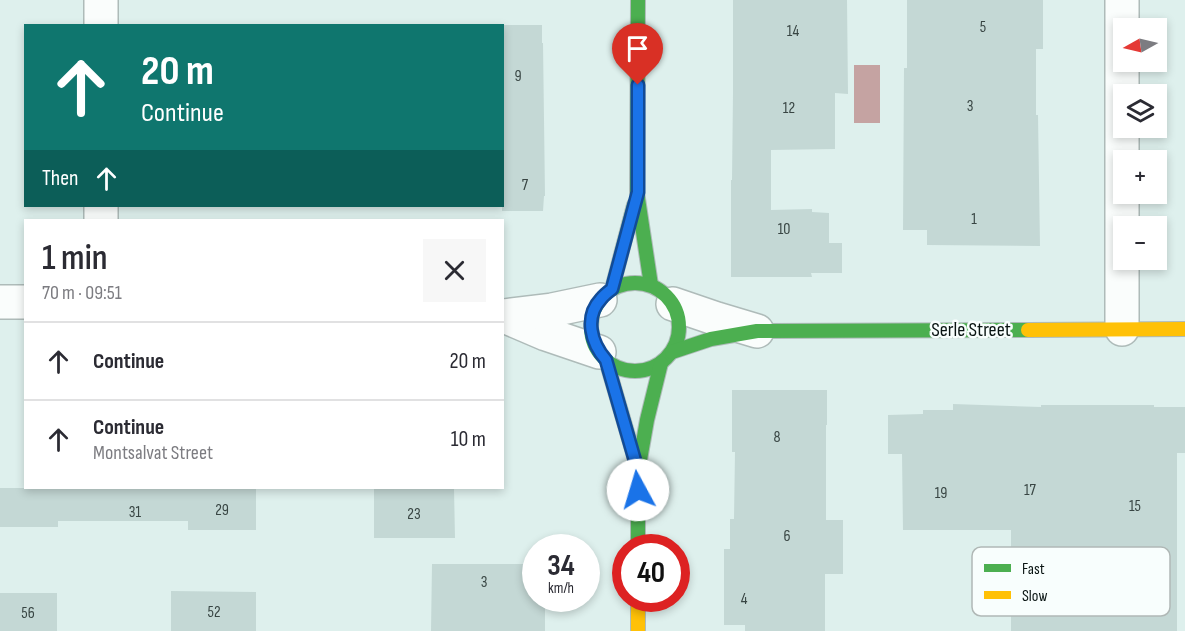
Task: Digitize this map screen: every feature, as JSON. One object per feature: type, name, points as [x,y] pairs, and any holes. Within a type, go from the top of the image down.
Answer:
[{"type":"street","points":[[101,0],[101,24]]},
{"type":"street","points":[[504,316],[603,356],[615,366],[627,370],[639,371],[651,368],[661,363],[672,352],[678,336],[679,320],[662,294],[638,192],[638,0]]},
{"type":"street","points":[[1122,0],[1122,329]]},
{"type":"street","points":[[638,192],[606,294],[594,312],[591,326],[593,340],[603,356],[638,471]]},
{"type":"street","points":[[504,316],[552,310],[606,294],[624,284],[638,282],[662,294]]},
{"type":"street","name":"Serle Street","points":[[662,294],[717,319],[757,331]]},
{"type":"street","points":[[0,302],[24,302]]},
{"type":"street","name":"Serle Street","points":[[672,352],[711,339],[757,331],[1185,329]]},
{"type":"street","points":[[638,534],[638,471],[647,420],[661,363]]},
{"type":"street","points":[[638,612],[638,631]]},
{"type":"shaded area","points":[[854,65],[880,65],[880,123],[854,123]]},
{"type":"building","points":[[733,0],[847,0],[848,94],[835,93],[835,149],[771,150],[771,210],[812,209],[812,212],[829,213],[829,243],[842,243],[842,273],[811,273],[812,277],[731,277]]},
{"type":"building","points":[[907,0],[1043,0],[1043,49],[1036,49],[1040,246],[927,245],[927,230],[903,230],[904,68],[907,68]]},
{"type":"building","points":[[504,25],[542,25],[545,196],[543,211],[502,211],[504,207]]},
{"type":"building","points":[[732,390],[827,390],[826,520],[843,520],[843,574],[825,574],[825,631],[745,631],[745,625],[724,625],[724,549],[730,549],[730,519],[734,519],[735,452],[732,452]]},
{"type":"building","points":[[953,404],[1041,407],[1041,405],[1154,405],[1154,407],[1185,407],[1185,453],[1177,453],[1177,631],[1011,631],[1011,616],[1170,616],[1170,547],[1011,547],[1011,530],[903,530],[902,454],[888,454],[888,415],[923,414],[923,410],[953,410]]},
{"type":"building","points":[[0,488],[256,489],[256,530],[188,530],[188,521],[58,521],[58,527],[0,527]]},
{"type":"building","points":[[374,489],[454,489],[455,538],[374,538]]},
{"type":"building","points":[[432,564],[522,564],[522,612],[545,612],[545,631],[431,631]]},
{"type":"building","points":[[171,591],[256,592],[256,631],[171,631]]},
{"type":"building","points":[[0,593],[57,593],[57,631],[0,631]]},
{"type":"traffic: fast","points":[[638,0],[637,192],[651,285]]},
{"type":"traffic: fast","points":[[612,289],[634,205]]},
{"type":"traffic: fast","points":[[635,283],[652,286],[666,296],[676,310],[679,327],[676,344],[666,358],[652,368],[635,371],[618,368],[604,358],[594,344],[591,327],[594,310],[604,296],[618,286],[635,283]]},
{"type":"traffic: fast","points":[[672,352],[711,339],[757,331],[1028,330]]},
{"type":"traffic: fast","points":[[606,360],[636,463]]},
{"type":"traffic: fast","points":[[638,534],[638,471],[647,420],[661,363]]},
{"type":"traffic: slow","points":[[1028,330],[1185,329]]},
{"type":"traffic: slow","points":[[638,612],[638,631]]},
{"type":"route","points":[[638,85],[638,192],[612,289],[600,300],[591,326],[593,340],[606,360],[638,471],[638,490]]}]
